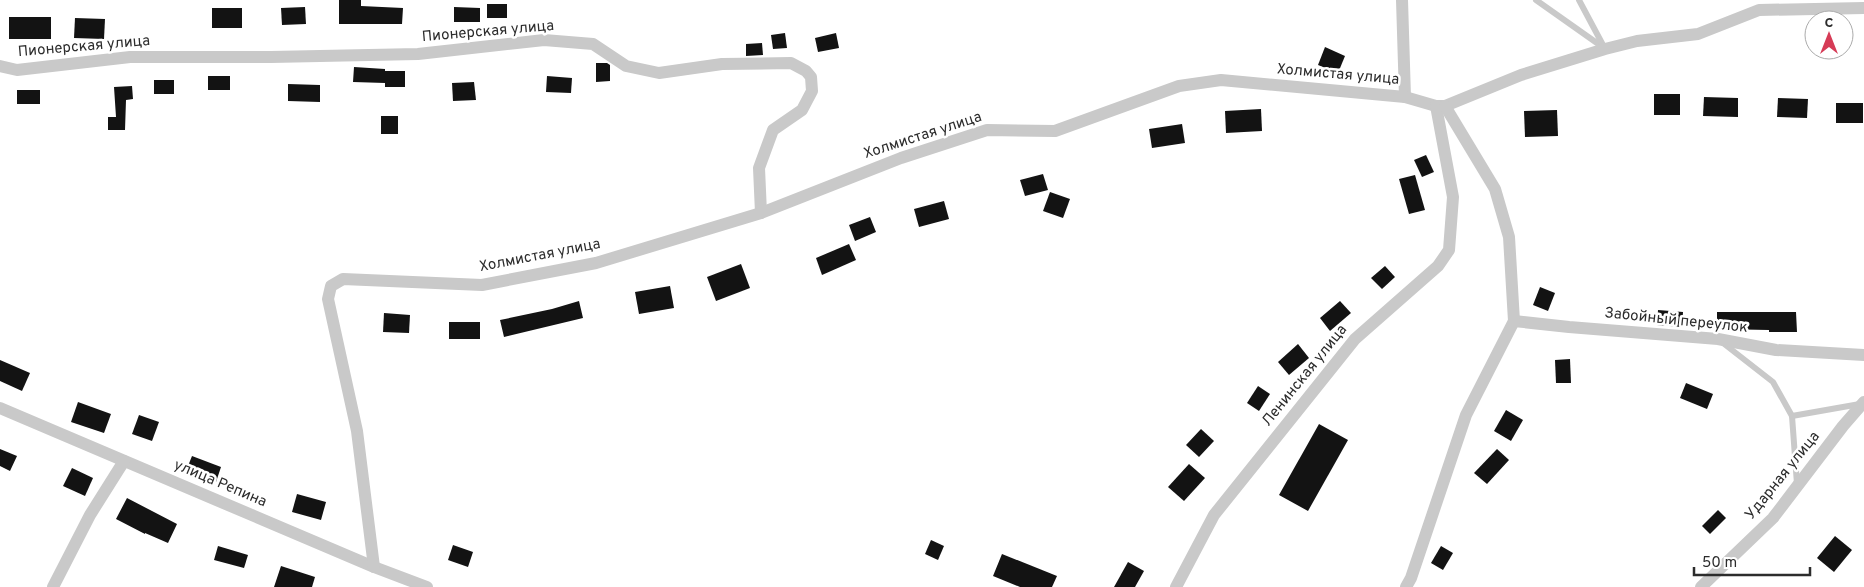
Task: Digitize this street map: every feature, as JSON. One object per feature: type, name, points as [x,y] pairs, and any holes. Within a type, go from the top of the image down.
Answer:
[{"type":"street","points":[[1402,0],[1404,97]]},
{"type":"street","points":[[1406,587],[1411,578],[1466,415],[1514,321],[1509,237],[1495,189],[1441,106],[1521,75],[1605,49],[1637,41],[1698,34],[1759,10],[1864,8]]},
{"type":"street","name":"Пионерская улица","points":[[0,66],[17,70],[130,57],[418,54],[544,40],[593,44],[626,66],[659,73],[722,64],[790,63],[806,71],[811,77],[812,91],[802,110],[773,130],[759,168],[761,213]]},
{"type":"street","name":"Холмистая улица","points":[[374,567],[357,431],[328,298],[331,286],[343,279],[482,285],[596,263],[761,213],[901,158],[986,130],[1054,131],[1179,86],[1221,80],[1404,97],[1441,106]]},
{"type":"street","name":"Ленинская улица","points":[[1176,587],[1214,515],[1355,339],[1438,266],[1449,250],[1453,197],[1441,106]]},
{"type":"street","name":"Забойный переулок","points":[[1514,321],[1718,339],[1776,350],[1864,355]]},
{"type":"street","name":"Ударная улица","points":[[1701,587],[1773,518],[1863,403]]},
{"type":"street","name":"улица Репина","points":[[0,408],[374,567],[427,587]]},
{"type":"street","points":[[53,587],[90,515],[124,461]]},
{"type":"lane","points":[[1536,0],[1605,49]]},
{"type":"lane","points":[[1579,0],[1605,49]]},
{"type":"lane","points":[[1718,339],[1773,382],[1792,416],[1798,487]]},
{"type":"lane","points":[[1792,416],[1863,403]]},
{"type":"building","points":[[339,0],[361,0],[361,6],[403,8],[402,24],[339,24]]},
{"type":"building","points":[[487,4],[507,4],[507,18],[487,18]]},
{"type":"building","points":[[305,7],[306,24],[282,25],[281,8]]},
{"type":"building","points":[[454,7],[480,8],[480,22],[454,22]]},
{"type":"building","points":[[212,8],[242,8],[242,28],[212,28]]},
{"type":"building","points":[[9,17],[51,17],[51,39],[9,39]]},
{"type":"building","points":[[75,18],[105,19],[104,39],[74,38]]},
{"type":"building","points":[[785,33],[787,48],[773,49],[771,35]]},
{"type":"building","points":[[836,33],[839,48],[818,52],[815,38]]},
{"type":"building","points":[[762,43],[763,55],[746,56],[746,44]]},
{"type":"building","points":[[1325,47],[1345,56],[1338,73],[1318,65]]},
{"type":"building","points":[[596,63],[607,63],[610,65],[610,81],[596,82]]},
{"type":"building","points":[[354,67],[385,69],[385,71],[405,71],[405,87],[385,87],[385,83],[353,82]]},
{"type":"building","points":[[208,76],[230,76],[230,90],[208,90]]},
{"type":"building","points":[[547,76],[572,78],[571,93],[546,92]]},
{"type":"building","points":[[154,80],[174,80],[174,94],[154,94]]},
{"type":"building","points":[[474,82],[476,100],[453,101],[452,83]]},
{"type":"building","points":[[288,84],[320,85],[320,102],[288,101]]},
{"type":"building","points":[[132,86],[133,99],[126,100],[125,130],[108,130],[108,117],[116,117],[114,87]]},
{"type":"building","points":[[17,90],[40,90],[40,104],[17,104]]},
{"type":"building","points":[[1654,94],[1680,94],[1680,115],[1654,115]]},
{"type":"building","points":[[1704,97],[1738,98],[1738,117],[1703,116]]},
{"type":"building","points":[[1778,98],[1808,99],[1807,118],[1777,117]]},
{"type":"building","points":[[1836,103],[1863,103],[1863,123],[1836,123]]},
{"type":"building","points":[[1261,109],[1262,131],[1226,133],[1225,111]]},
{"type":"building","points":[[1557,110],[1558,136],[1525,137],[1524,111]]},
{"type":"building","points":[[381,116],[398,116],[398,134],[381,134]]},
{"type":"building","points":[[1182,124],[1185,143],[1152,148],[1149,129]]},
{"type":"building","points":[[1426,155],[1434,172],[1422,177],[1414,160]]},
{"type":"building","points":[[1043,174],[1048,190],[1025,196],[1020,180]]},
{"type":"building","points":[[1415,175],[1425,210],[1409,214],[1399,179]]},
{"type":"building","points":[[1050,192],[1070,199],[1063,218],[1043,211]]},
{"type":"building","points":[[944,201],[949,219],[919,227],[914,209]]},
{"type":"building","points":[[870,217],[876,232],[855,241],[849,225]]},
{"type":"building","points":[[849,244],[856,260],[822,275],[816,258]]},
{"type":"building","points":[[741,264],[750,288],[716,301],[707,277]]},
{"type":"building","points":[[1385,266],[1395,277],[1382,289],[1371,278]]},
{"type":"building","points":[[670,286],[674,308],[639,314],[635,292]]},
{"type":"building","points":[[1540,287],[1555,293],[1548,311],[1533,305]]},
{"type":"building","points":[[579,301],[583,318],[504,337],[500,320]]},
{"type":"building","points":[[1340,301],[1351,313],[1330,331],[1320,318]]},
{"type":"building","points":[[1658,310],[1683,312],[1682,327],[1657,325]]},
{"type":"building","points":[[1717,312],[1796,312],[1797,332],[1717,329]]},
{"type":"building","points":[[384,313],[410,315],[409,333],[383,332]]},
{"type":"building","points":[[449,322],[480,322],[480,339],[449,339]]},
{"type":"building","points":[[1298,344],[1309,358],[1289,375],[1278,362]]},
{"type":"building","points":[[1570,359],[1571,383],[1556,383],[1555,360]]},
{"type":"building","points":[[0,360],[30,373],[22,391],[0,381]]},
{"type":"building","points":[[1686,383],[1713,394],[1707,409],[1680,398]]},
{"type":"building","points":[[1258,386],[1270,394],[1259,411],[1247,403]]},
{"type":"building","points":[[78,402],[111,414],[104,433],[71,422]]},
{"type":"building","points":[[1506,410],[1523,420],[1511,441],[1494,431]]},
{"type":"building","points":[[139,415],[159,422],[152,441],[132,434]]},
{"type":"building","points":[[1319,424],[1348,440],[1308,511],[1279,495]]},
{"type":"building","points":[[1201,429],[1214,441],[1199,457],[1186,445]]},
{"type":"building","points":[[0,449],[17,456],[10,471],[0,466]]},
{"type":"building","points":[[1497,449],[1509,460],[1487,484],[1474,473]]},
{"type":"building","points":[[192,456],[221,467],[216,482],[186,471]]},
{"type":"building","points":[[1189,464],[1205,478],[1184,501],[1168,487]]},
{"type":"building","points":[[72,468],[93,478],[85,496],[63,486]]},
{"type":"building","points":[[297,494],[326,502],[321,520],[292,512]]},
{"type":"building","points":[[127,498],[177,524],[168,543],[116,519]]},
{"type":"building","points":[[1718,510],[1726,518],[1710,534],[1702,526]]},
{"type":"building","points":[[1835,536],[1852,550],[1834,572],[1817,558]]},
{"type":"building","points":[[931,540],[944,546],[938,560],[925,554]]},
{"type":"building","points":[[453,545],[473,552],[468,567],[448,560]]},
{"type":"building","points":[[218,546],[248,555],[244,568],[214,560]]},
{"type":"building","points":[[1441,546],[1453,553],[1443,570],[1431,563]]},
{"type":"building","points":[[1002,554],[1057,576],[1052,587],[1020,587],[993,576]]},
{"type":"building","points":[[1128,562],[1144,571],[1135,587],[1114,587]]},
{"type":"building","points":[[281,566],[315,577],[312,587],[274,587]]}]
